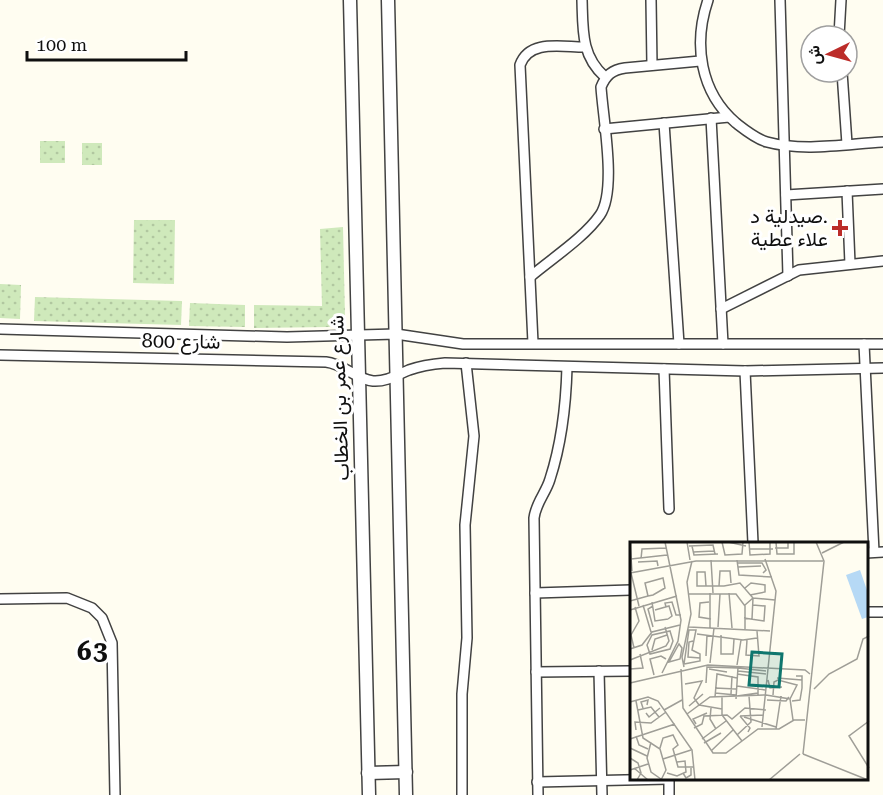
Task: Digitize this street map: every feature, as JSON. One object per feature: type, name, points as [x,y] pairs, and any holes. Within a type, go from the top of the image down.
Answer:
[{"type":"street","name":"شارع عمر بن الخطاب","points":[[350,0],[369,795]]},
{"type":"street","points":[[388,0],[406,795]]},
{"type":"street","points":[[582,0],[584,46],[592,63],[605,77]]},
{"type":"street","points":[[651,0],[652,65]]},
{"type":"street","points":[[708,0],[701,36],[700,61],[707,84],[729,117],[746,131],[765,142],[785,146],[883,142]]},
{"type":"street","points":[[780,0],[788,276]]},
{"type":"street","points":[[840,24],[841,0]]},
{"type":"street","points":[[533,343],[520,65],[529,50],[537,47],[584,46]]},
{"type":"street","points":[[530,277],[592,224],[604,208],[608,188],[601,87],[605,77],[614,70],[700,61]]},
{"type":"street","points":[[843,84],[847,144]]},
{"type":"street","points":[[604,129],[729,117]]},
{"type":"street","points":[[711,118],[723,344]]},
{"type":"street","points":[[664,123],[680,344]]},
{"type":"street","points":[[786,195],[883,189]]},
{"type":"street","points":[[848,191],[850,264]]},
{"type":"street","points":[[721,309],[810,267],[883,261]]},
{"type":"street","name":"شارع 800","points":[[0,329],[287,337],[396,334],[452,343],[883,344]]},
{"type":"street","points":[[452,343],[452,363]]},
{"type":"street","points":[[864,344],[875,552]]},
{"type":"street","name":"شارع 800","points":[[0,355],[326,362],[344,366],[358,376],[381,381],[421,366],[452,363],[745,371],[883,368]]},
{"type":"street","points":[[462,795],[462,694],[467,627],[465,525],[474,436],[466,363]]},
{"type":"street","points":[[537,795],[535,510],[540,496],[549,484],[556,459],[565,413],[567,367]]},
{"type":"street","points":[[664,369],[669,509]]},
{"type":"street","points":[[745,371],[753,542]]},
{"type":"street","points":[[536,593],[630,590]]},
{"type":"street","points":[[0,599],[67,598],[92,608],[102,618],[112,643],[115,795]]},
{"type":"street","points":[[599,671],[602,795]]},
{"type":"street","points":[[536,672],[630,671]]},
{"type":"street","points":[[368,773],[406,772]]},
{"type":"street","points":[[537,782],[630,780]]},
{"type":"green space","points":[[40,141],[65,141],[65,163],[40,163]]},
{"type":"green space","points":[[82,143],[102,143],[102,165],[82,165]]},
{"type":"green space","points":[[134,220],[175,220],[174,284],[133,283]]},
{"type":"green space","points":[[343,227],[345,318],[329,327],[254,328],[254,305],[322,306],[320,229]]},
{"type":"green space","points":[[0,284],[21,285],[20,319],[0,318]]},
{"type":"green space","points":[[35,297],[182,301],[181,325],[34,321]]},
{"type":"green space","points":[[190,303],[245,305],[245,327],[189,326]]},
{"type":"place","name":"صيدلية د. علاء عطية","points":[[840,228]]},
{"type":"district","name":"63","points":[[93,651]]}]
